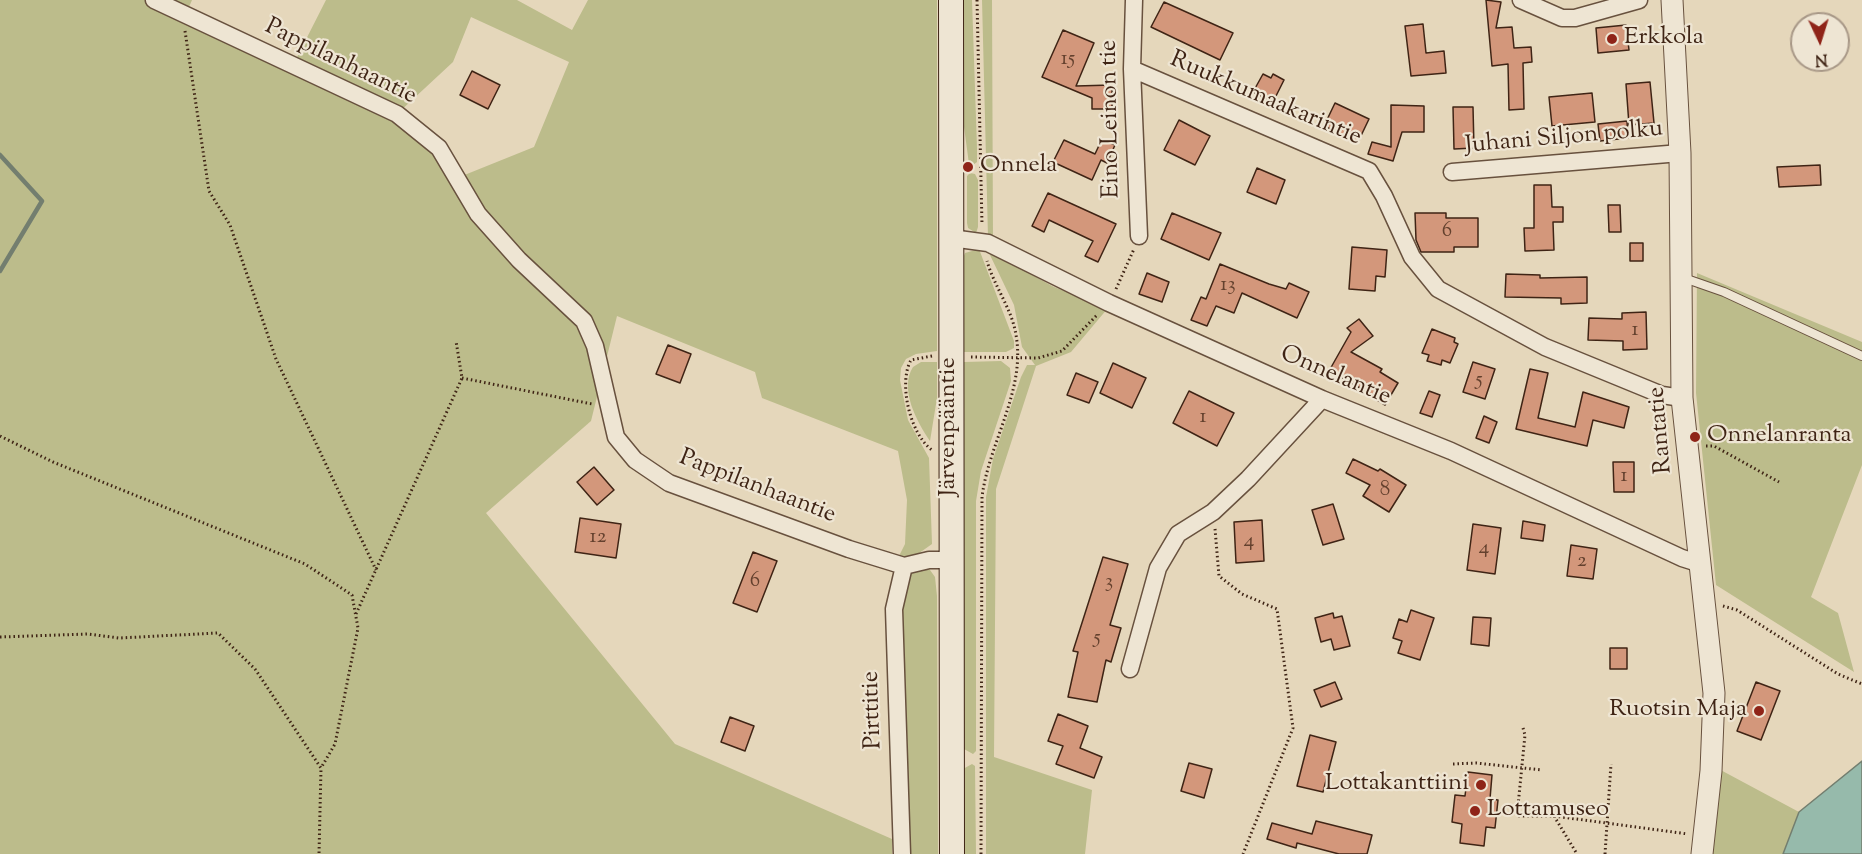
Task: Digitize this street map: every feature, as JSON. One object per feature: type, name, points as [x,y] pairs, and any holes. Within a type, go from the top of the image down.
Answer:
[{"type":"main road","name":"Järvenpääntie","points":[[951,0],[952,854]]},
{"type":"street","name":"Pappilanhaantie","points":[[154,0],[397,114],[420,130],[439,148],[478,214],[494,233],[584,321],[595,346],[616,437],[635,460],[669,483],[849,549],[904,566],[929,560],[950,560]]},
{"type":"street","name":"Eino Leinon tie","points":[[1134,0],[1132,69],[1139,236]]},
{"type":"street","points":[[1521,0],[1562,18],[1575,18],[1639,0]]},
{"type":"street","name":"Rantatie","points":[[1672,0],[1680,153],[1682,398],[1714,693],[1714,726],[1703,845]]},
{"type":"street","name":"Ruukkumaakarintie","points":[[1132,69],[1369,171],[1384,196],[1412,257],[1438,289],[1545,347],[1662,395],[1682,398]]},
{"type":"street","name":"Juhani Siljon polku","points":[[1452,172],[1680,153]]},
{"type":"street","name":"Onnelantie","points":[[951,238],[982,242],[1109,303],[1322,399],[1451,451],[1650,544],[1701,564]]},
{"type":"street","points":[[1130,669],[1158,568],[1178,534],[1213,512],[1248,479],[1322,399]]},
{"type":"street","name":"Pirttitie","points":[[902,854],[894,609],[904,566]]},
{"type":"lane","points":[[1681,277],[1724,292],[1862,356]]},
{"type":"path","points":[[977,0],[982,242],[991,274],[1016,332],[1019,357],[1010,402],[989,458],[982,497],[981,854]]},
{"type":"path","points":[[182,13],[209,192],[230,225],[276,359],[376,570]]},
{"type":"path","points":[[975,168],[981,168]]},
{"type":"path","points":[[356,616],[462,378],[456,341]]},
{"type":"path","points":[[932,356],[911,360],[905,370],[904,381],[908,403],[910,413],[931,450],[950,450]]},
{"type":"path","points":[[964,357],[1019,357]]},
{"type":"path","points":[[462,378],[609,408]]},
{"type":"path","points":[[0,436],[53,462],[305,564],[352,595],[358,628],[335,744],[321,768],[319,854]]},
{"type":"path","points":[[1689,446],[1714,446],[1779,482]]},
{"type":"path","points":[[1213,512],[1219,576],[1242,594],[1277,609],[1293,728],[1243,854]]},
{"type":"path","points":[[1704,601],[1737,610],[1838,674],[1862,684]]},
{"type":"path","points":[[0,637],[88,634],[119,638],[218,633],[255,669],[321,768]]},
{"type":"path","points":[[1523,728],[1525,735],[1517,816],[1554,816],[1607,822],[1703,845]]},
{"type":"path","points":[[1453,764],[1476,763],[1542,770]]},
{"type":"path","points":[[1605,854],[1611,764]]},
{"type":"path","points":[[1554,816],[1576,854]]},
{"type":"green space","points":[[0,0],[192,0],[186,14],[293,65],[326,0],[517,0],[572,30],[588,0],[937,0],[937,351],[916,354],[906,359],[901,368],[900,380],[908,420],[929,458],[932,544],[915,556],[898,558],[905,544],[907,500],[898,451],[762,398],[755,372],[617,316],[591,421],[486,513],[675,744],[892,839],[892,854],[0,854]],"holes":[[[471,17],[569,62],[534,147],[457,178],[397,114],[453,62]]]},
{"type":"green space","points":[[962,0],[972,0],[977,148],[977,162],[973,165],[969,164],[962,112]]},
{"type":"green space","points":[[982,0],[992,0],[993,241],[988,237]]},
{"type":"green space","points":[[970,173],[975,174],[978,180],[976,233],[968,228],[967,223],[967,176]]},
{"type":"green space","points":[[979,249],[1014,341],[1014,348],[1006,352],[963,352],[962,261],[965,253]]},
{"type":"green space","points":[[992,253],[1054,287],[1108,308],[1071,352],[1036,366],[996,489],[994,757],[1092,790],[1085,854],[986,854],[986,497],[993,459],[1021,377],[1027,365],[1035,365],[1022,347],[1014,305],[990,255]]},
{"type":"green space","points":[[1697,273],[1862,342],[1862,465],[1811,597],[1838,613],[1854,672],[1716,585],[1696,393]]},
{"type":"green space","points":[[1001,361],[1010,368],[1011,381],[981,471],[976,501],[976,751],[973,754],[964,749],[964,362]]},
{"type":"green space","points":[[921,362],[937,362],[937,398],[930,441],[915,415],[909,395],[909,376],[913,367]]},
{"type":"green space","points":[[920,568],[930,570],[935,577],[937,596],[938,854],[908,854],[902,595],[908,573]]},
{"type":"green space","points":[[972,764],[975,766],[976,854],[964,854],[963,769]]},
{"type":"green space","points":[[1715,767],[1799,812],[1783,854],[1702,854]]},
{"type":"shaded area","points":[[1862,761],[1862,854],[1783,854],[1799,812]]},
{"type":"building","points":[[1486,0],[1501,2],[1496,28],[1512,27],[1514,48],[1531,47],[1532,62],[1523,63],[1524,109],[1509,110],[1508,64],[1492,66]]},
{"type":"building","points":[[1164,2],[1233,33],[1220,60],[1151,27]]},
{"type":"building","points":[[1423,24],[1426,53],[1444,51],[1446,73],[1411,76],[1405,26]]},
{"type":"building","name":"Erkkola","points":[[1626,25],[1629,50],[1598,53],[1596,28]]},
{"type":"building","points":[[1063,30],[1094,43],[1076,86],[1112,85],[1112,109],[1092,109],[1092,98],[1042,77]]},
{"type":"building","points":[[472,71],[500,85],[488,109],[460,95]]},
{"type":"building","points":[[1263,74],[1271,78],[1273,74],[1284,80],[1273,102],[1253,92]]},
{"type":"building","points":[[1650,82],[1654,123],[1629,125],[1626,84]]},
{"type":"building","points":[[1592,93],[1595,122],[1552,126],[1549,97]]},
{"type":"building","points":[[1335,103],[1369,119],[1358,142],[1324,126]]},
{"type":"building","points":[[1391,105],[1424,106],[1424,132],[1402,132],[1393,161],[1368,154],[1372,142],[1391,147]]},
{"type":"building","points":[[1453,107],[1473,107],[1474,148],[1454,149]]},
{"type":"building","points":[[1179,120],[1210,136],[1195,165],[1164,150]]},
{"type":"building","points":[[1627,121],[1628,138],[1600,141],[1598,124]]},
{"type":"building","points":[[1102,139],[1115,145],[1107,163],[1101,160],[1092,180],[1053,162],[1064,140],[1095,154]]},
{"type":"building","points":[[1820,165],[1821,185],[1779,187],[1777,167]]},
{"type":"building","points":[[1257,168],[1285,180],[1276,204],[1247,192]]},
{"type":"building","points":[[1534,185],[1551,185],[1552,207],[1563,207],[1563,222],[1553,222],[1554,250],[1525,251],[1524,228],[1534,228]]},
{"type":"building","points":[[1048,193],[1116,224],[1098,262],[1085,256],[1093,241],[1049,220],[1044,232],[1032,226]]},
{"type":"building","points":[[1608,205],[1620,205],[1621,232],[1609,232]]},
{"type":"building","points":[[1172,213],[1221,233],[1209,260],[1161,239]]},
{"type":"building","points":[[1415,213],[1446,213],[1446,218],[1478,218],[1478,247],[1454,247],[1454,252],[1421,252],[1416,240]]},
{"type":"building","points":[[1630,243],[1643,243],[1643,261],[1630,261]]},
{"type":"building","points":[[1352,247],[1387,250],[1385,277],[1376,276],[1375,291],[1349,289]]},
{"type":"building","points":[[1220,264],[1269,284],[1286,289],[1289,283],[1309,292],[1297,318],[1242,293],[1234,313],[1216,306],[1207,326],[1191,320],[1201,297],[1206,299]]},
{"type":"building","points":[[1147,273],[1169,282],[1162,302],[1139,294]]},
{"type":"building","points":[[1506,274],[1540,275],[1540,278],[1587,277],[1587,303],[1561,304],[1561,298],[1505,297]]},
{"type":"building","points":[[1646,312],[1647,349],[1623,350],[1623,341],[1588,340],[1589,318],[1622,319],[1622,313]]},
{"type":"building","points":[[1359,319],[1373,336],[1351,352],[1382,369],[1380,372],[1398,383],[1385,405],[1374,398],[1375,396],[1329,371],[1351,332],[1347,328]]},
{"type":"building","points":[[1432,329],[1455,338],[1454,342],[1458,344],[1450,363],[1442,360],[1441,365],[1427,361],[1429,355],[1422,353]]},
{"type":"building","points":[[668,345],[691,354],[680,383],[656,374]]},
{"type":"building","points":[[1473,362],[1495,369],[1485,399],[1463,392]]},
{"type":"building","points":[[1113,363],[1146,378],[1132,408],[1100,393]]},
{"type":"building","points":[[1530,369],[1548,373],[1538,418],[1575,427],[1583,392],[1629,407],[1624,428],[1593,420],[1587,446],[1516,429]]},
{"type":"building","points":[[1076,373],[1098,382],[1089,403],[1067,395]]},
{"type":"building","points":[[1189,391],[1234,413],[1217,446],[1173,423]]},
{"type":"building","points":[[1429,391],[1440,395],[1432,417],[1420,413]]},
{"type":"building","points":[[1484,416],[1497,422],[1489,443],[1476,438]]},
{"type":"building","points":[[1353,459],[1378,471],[1380,469],[1406,485],[1389,512],[1363,496],[1370,485],[1346,473]]},
{"type":"building","points":[[1613,462],[1634,462],[1634,492],[1614,492]]},
{"type":"building","points":[[594,467],[614,490],[597,505],[577,482]]},
{"type":"building","points":[[1333,504],[1344,539],[1323,545],[1312,510]]},
{"type":"building","points":[[580,518],[621,524],[616,558],[575,552]]},
{"type":"building","points":[[1262,520],[1264,561],[1236,563],[1234,522]]},
{"type":"building","points":[[1523,521],[1545,525],[1543,541],[1521,538]]},
{"type":"building","points":[[1473,524],[1501,528],[1495,574],[1467,570]]},
{"type":"building","points":[[1571,545],[1597,549],[1593,579],[1567,576]]},
{"type":"building","points":[[753,552],[777,561],[757,612],[733,603]]},
{"type":"building","points":[[1103,557],[1128,564],[1110,625],[1121,628],[1111,662],[1106,660],[1097,702],[1068,697],[1078,652],[1073,651]]},
{"type":"building","points":[[1411,610],[1434,618],[1420,660],[1398,653],[1402,641],[1393,638],[1399,619],[1407,622]]},
{"type":"building","points":[[1333,613],[1334,618],[1342,616],[1350,646],[1334,650],[1331,639],[1321,642],[1315,618]]},
{"type":"building","points":[[1473,617],[1491,618],[1489,646],[1471,644]]},
{"type":"building","points":[[1610,648],[1627,648],[1627,669],[1610,669]]},
{"type":"building","points":[[1335,682],[1342,699],[1321,707],[1314,690]]},
{"type":"building","name":"Ruotsin Maja","points":[[1756,682],[1780,691],[1761,740],[1737,731]]},
{"type":"building","points":[[1058,714],[1088,726],[1080,748],[1102,757],[1094,778],[1056,764],[1063,746],[1048,741]]},
{"type":"building","points":[[730,717],[754,726],[745,751],[721,742]]},
{"type":"building","points":[[1310,735],[1336,742],[1323,792],[1297,786]]},
{"type":"building","points":[[1189,763],[1212,769],[1204,798],[1181,791]]},
{"type":"building","name":"Lottamuseo","points":[[1468,772],[1492,775],[1490,799],[1498,800],[1495,828],[1486,827],[1484,846],[1460,843],[1462,824],[1452,822],[1455,795],[1465,796]]},
{"type":"building","points":[[1316,821],[1372,835],[1367,854],[1339,854],[1297,843],[1296,848],[1267,839],[1272,823],[1312,834]]},
{"type":"waterway","points":[[0,155],[42,201],[0,271]]},
{"type":"place","name":"Erkkola","points":[[1612,39]]},
{"type":"place","name":"Onnela","points":[[968,167]]},
{"type":"place","name":"Onnelanranta","points":[[1695,437]]},
{"type":"place","name":"Ruotsin Maja","points":[[1759,711]]},
{"type":"place","name":"Lottakanttiini","points":[[1481,785]]},
{"type":"place","name":"Lottamuseo","points":[[1475,811]]}]
